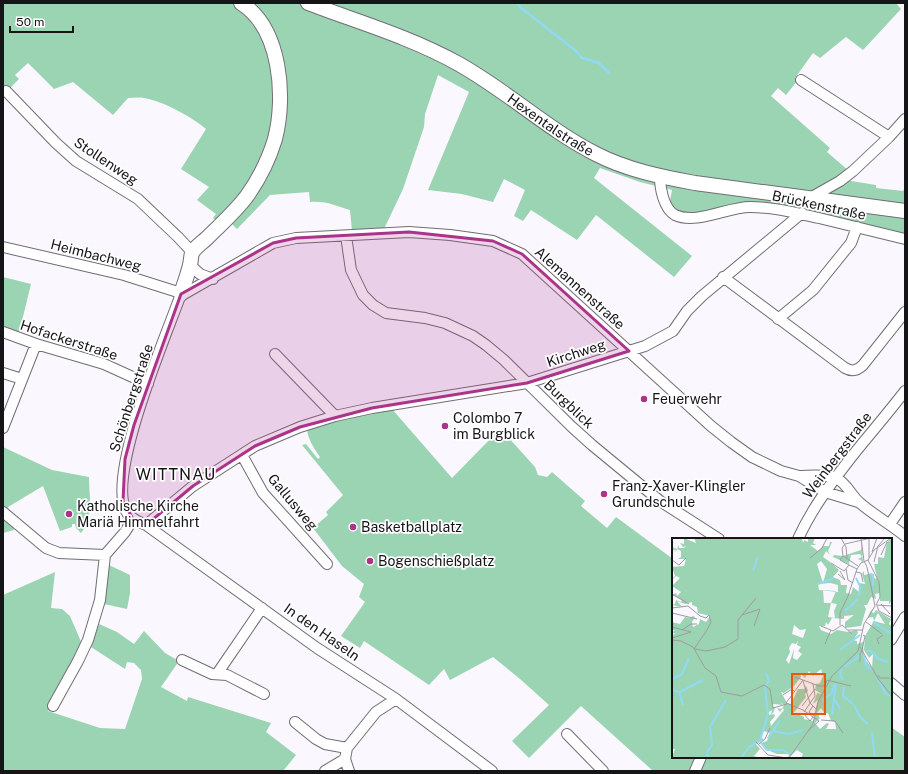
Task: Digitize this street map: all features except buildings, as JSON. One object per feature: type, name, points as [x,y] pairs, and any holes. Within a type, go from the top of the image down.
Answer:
[{"type":"main road","points":[[181,294],[191,259],[246,196],[262,172],[275,139],[280,97],[276,59],[267,32],[257,18],[240,3]]},
{"type":"main road","name":"Hexentalstraße","points":[[308,3],[428,48],[482,77],[539,118],[597,155],[625,166],[660,177],[732,189],[905,211]]},
{"type":"street","points":[[801,80],[889,137]]},
{"type":"street","name":"Stollenweg","points":[[6,90],[56,143],[76,161],[138,199],[158,217],[191,259]]},
{"type":"street","points":[[810,198],[840,181],[853,171],[889,137],[905,119]]},
{"type":"street","name":"Brückenstraße","points":[[660,177],[662,196],[666,205],[674,214],[687,219],[733,208],[769,208],[802,213],[905,240]]},
{"type":"street","name":"Kirchweg","points":[[146,525],[193,486],[262,442],[300,427],[335,416],[372,408],[527,383],[645,346],[673,331],[687,312],[702,296],[723,277],[802,213]]},
{"type":"street","points":[[778,319],[813,290],[851,243],[857,227]]},
{"type":"street","name":"Alemannenstraße","points":[[181,294],[184,294],[213,279],[273,242],[296,238],[409,232],[450,235],[493,242],[522,254],[711,426],[752,457],[781,471],[798,476],[825,492],[858,502],[905,536]]},
{"type":"street","name":"Burgblick","points":[[346,236],[351,270],[363,295],[374,306],[386,313],[425,318],[445,323],[473,336],[504,360],[587,440],[660,501],[717,538]]},
{"type":"street","name":"Heimbachweg","points":[[3,247],[124,275],[181,294]]},
{"type":"street","points":[[191,259],[200,274],[213,279]]},
{"type":"street","points":[[723,277],[845,368],[852,371],[859,369],[863,365],[905,312]]},
{"type":"street","name":"Schönbergstraße","points":[[133,519],[127,512],[123,501],[125,459],[148,384],[181,294]]},
{"type":"street","name":"Hofackerstraße","points":[[3,332],[36,344],[104,364],[148,384]]},
{"type":"street","points":[[3,428],[36,344]]},
{"type":"street","points":[[275,354],[335,416]]},
{"type":"street","points":[[3,373],[22,379]]},
{"type":"street","name":"Weinbergstraße","points":[[798,538],[807,520],[825,492],[905,391]]},
{"type":"street","name":"Gallusweg","points":[[242,455],[263,493],[327,564]]},
{"type":"street","name":"Alemannenstraße","points":[[798,476],[821,476],[836,478],[845,485],[858,502]]},
{"type":"street","points":[[890,524],[905,502]]},
{"type":"street","points":[[3,512],[46,548],[59,553],[105,555]]},
{"type":"street","points":[[53,706],[88,640],[100,600],[105,555],[125,532],[133,519]]},
{"type":"street","name":"In den Haseln","points":[[133,519],[146,525],[317,648],[396,699],[492,771]]},
{"type":"street","points":[[217,674],[262,608]]},
{"type":"street","points":[[892,638],[905,617]]},
{"type":"street","points":[[182,660],[212,674],[227,675],[264,694]]},
{"type":"street","points":[[892,684],[905,695]]},
{"type":"street","points":[[349,771],[345,759],[347,748],[376,712],[396,699]]},
{"type":"street","points":[[295,722],[316,739],[325,744],[347,748]]},
{"type":"street","points":[[567,734],[603,771]]},
{"type":"street","points":[[695,771],[701,758]]},
{"type":"street","points":[[325,771],[345,759]]},
{"type":"highlighted area","points":[[409,232],[493,241],[522,254],[629,351],[527,383],[372,408],[300,427],[255,446],[193,486],[146,525],[133,519],[123,501],[125,459],[134,425],[181,294],[273,243],[296,238]]},
{"type":"green space","points":[[3,3],[896,3],[901,9],[863,50],[846,37],[820,58],[813,53],[795,78],[798,80],[786,95],[778,88],[771,96],[830,148],[827,152],[849,171],[848,179],[851,181],[876,185],[876,188],[903,191],[905,188],[905,235],[780,205],[719,209],[686,214],[678,212],[670,201],[672,190],[640,182],[600,168],[594,178],[692,256],[674,277],[596,215],[577,240],[531,210],[523,221],[514,216],[525,190],[504,179],[493,202],[462,194],[428,190],[469,92],[438,75],[425,114],[424,127],[403,189],[384,229],[352,231],[350,210],[327,203],[310,202],[309,192],[270,195],[237,229],[231,223],[218,222],[213,218],[216,214],[197,200],[209,187],[181,169],[206,129],[185,115],[160,102],[144,98],[128,98],[113,115],[73,82],[54,89],[28,63],[15,75],[19,79],[9,89],[3,92]]},
{"type":"green space","points":[[3,277],[31,284],[19,333],[3,329]]},
{"type":"green space","points":[[392,409],[452,478],[496,433],[508,437],[535,467],[538,475],[547,477],[552,472],[585,501],[581,506],[607,528],[616,517],[672,558],[672,758],[892,758],[892,728],[905,737],[905,771],[653,771],[581,706],[529,758],[512,741],[549,705],[493,657],[450,680],[444,669],[429,685],[364,641],[360,648],[341,636],[365,602],[359,597],[364,584],[342,566],[313,528],[328,515],[326,512],[343,495],[302,445],[306,444],[318,459],[320,457],[310,440],[307,429],[343,418]]},
{"type":"green space","points":[[3,447],[52,470],[89,477],[90,506],[88,520],[81,533],[76,528],[75,524],[72,524],[72,527],[60,531],[43,486],[8,507],[14,530],[3,533]]},
{"type":"green space","points":[[109,565],[130,575],[130,593],[127,609],[104,604]]},
{"type":"green space","points":[[55,572],[51,608],[62,609],[70,616],[82,644],[58,688],[48,711],[100,728],[125,729],[142,679],[141,670],[134,663],[127,662],[125,669],[91,647],[99,624],[117,632],[134,644],[144,631],[165,653],[179,661],[161,687],[187,701],[188,697],[271,723],[266,732],[296,755],[283,771],[3,771],[3,595]]},
{"type":"waterway","points":[[517,3],[521,8],[575,50],[582,58],[599,63],[609,73]]},
{"type":"place","name":"Feuerwehr","points":[[644,399]]},
{"type":"place","name":"Colombo 7 im Burgblick","points":[[445,426]]},
{"type":"place","name":"Franz-Xaver-Klingler Grundschule","points":[[604,494]]},
{"type":"place","name":"Katholische Kirche Mariä Himmelfahrt","points":[[69,514]]},
{"type":"place","name":"Basketballplatz","points":[[353,527]]},
{"type":"place","name":"Bogenschießplatz","points":[[370,561]]},
{"type":"district","name":"WITTNAU","points":[[176,474]]}]
